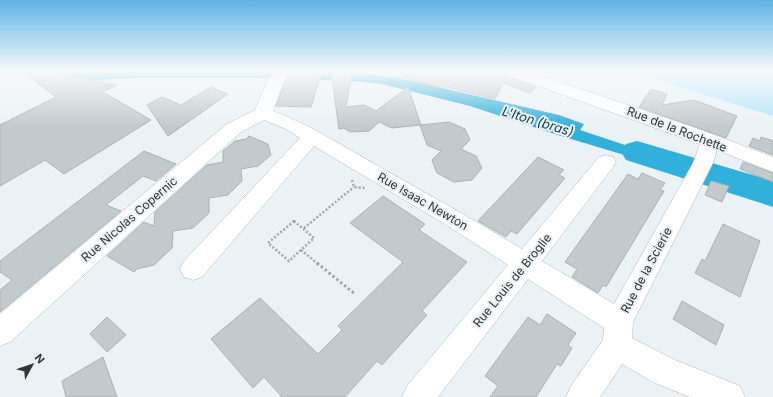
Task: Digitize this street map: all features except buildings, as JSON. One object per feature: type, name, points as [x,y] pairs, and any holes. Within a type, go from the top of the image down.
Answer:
[{"type":"street","points":[[263,113],[274,90]]},
{"type":"street","name":"Rue de la Rochette","points":[[566,90],[682,129],[773,165]]},
{"type":"street","name":"Rue Isaac Newton","points":[[263,113],[293,125],[373,173],[453,218],[604,313],[618,333],[666,372],[729,397]]},
{"type":"street","name":"Rue Nicolas Copernic","points":[[0,332],[234,128],[263,113]]},
{"type":"street","points":[[193,269],[303,146],[313,137]]},
{"type":"street","name":"Rue de la Scierie","points":[[582,397],[618,333],[698,172],[711,141]]},
{"type":"street","name":"Rue Louis de Broglie","points":[[418,397],[606,162]]},
{"type":"path","points":[[304,228],[354,187]]},
{"type":"path","points":[[294,221],[304,228],[314,238],[288,261],[268,243],[294,221]]},
{"type":"path","points":[[301,250],[355,294]]},
{"type":"shaded area","points":[[687,90],[773,90],[773,116]]},
{"type":"water","points":[[404,90],[449,90],[559,115],[584,124],[580,130],[649,153],[653,150],[687,164],[681,172],[561,136],[470,106]]},
{"type":"water","points":[[716,172],[773,187],[773,199],[710,181]]},
{"type":"waterway","name":"L'Iton (bras)","points":[[637,152],[773,194]]}]
